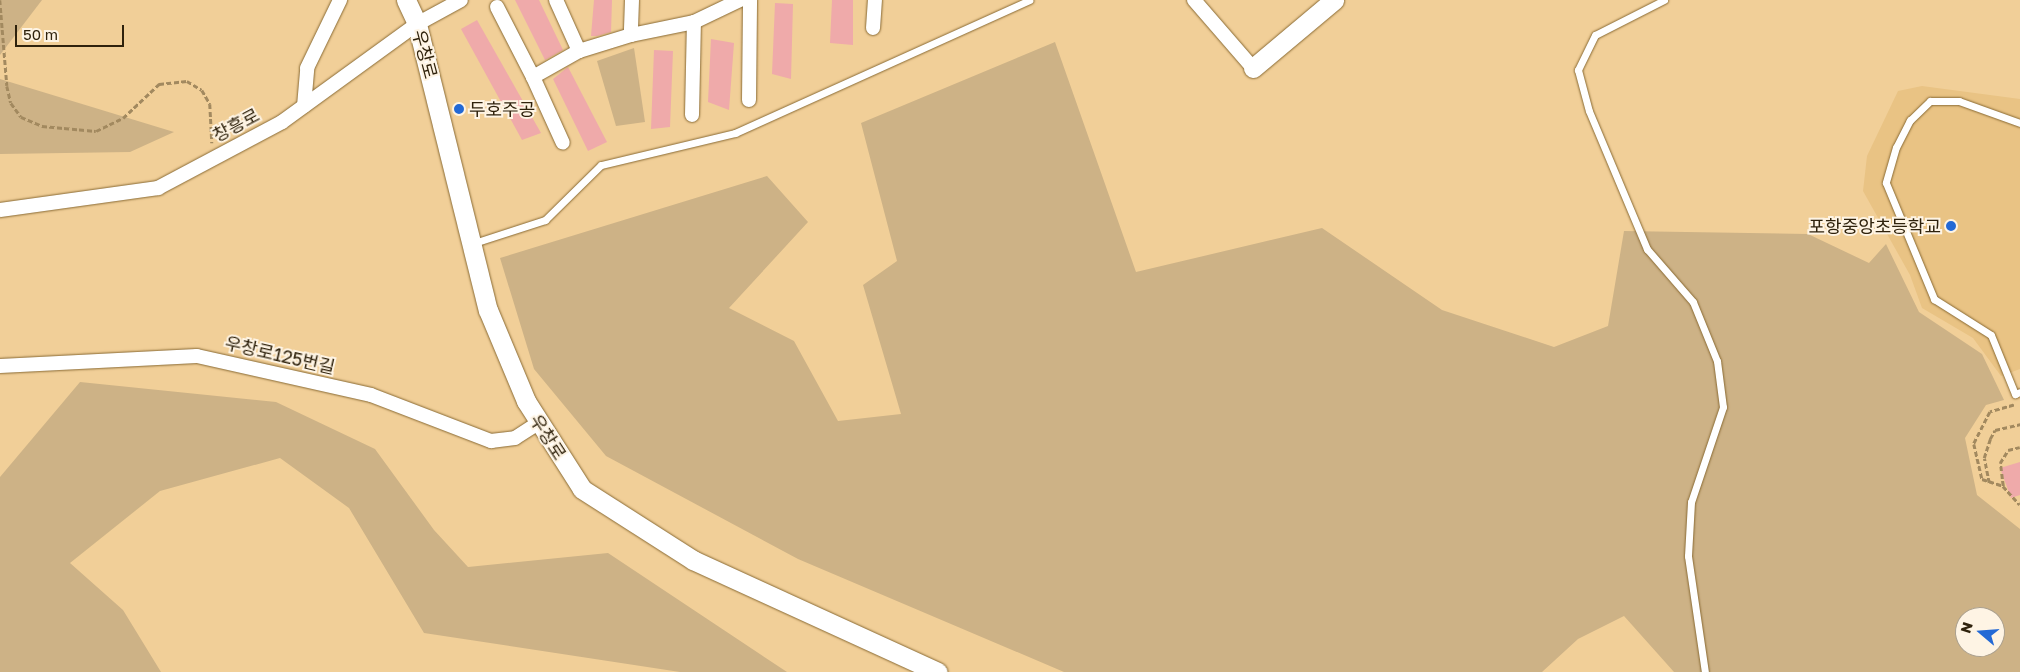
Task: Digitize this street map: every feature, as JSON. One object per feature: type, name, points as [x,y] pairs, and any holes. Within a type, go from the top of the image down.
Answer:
[{"type":"main road","name":"우창로","points":[[406,0],[418,24],[488,310],[538,423],[582,488],[633,525],[693,560],[938,672]]},
{"type":"main road","points":[[1253,68],[1334,0]]},
{"type":"street","points":[[304,106],[307,68],[340,0]]},
{"type":"street","name":"창흥로","points":[[0,210],[158,188],[304,106],[418,24],[461,0]]},
{"type":"street","points":[[556,0],[579,51]]},
{"type":"street","points":[[631,35],[632,0]]},
{"type":"street","points":[[533,77],[579,51],[631,35],[694,22],[740,0]]},
{"type":"street","points":[[750,0],[750,100]]},
{"type":"street","points":[[873,28],[875,0]]},
{"type":"street","points":[[1194,0],[1253,68]]},
{"type":"street","points":[[497,8],[533,77],[563,143]]},
{"type":"street","points":[[692,115],[694,22]]},
{"type":"street","name":"우창로125번길","points":[[0,366],[197,356],[370,395],[491,441],[516,438],[538,423]]},
{"type":"lane","points":[[473,244],[545,220],[601,165],[735,133],[1029,0]]},
{"type":"lane","points":[[1664,0],[1595,34],[1578,70],[1589,111],[1647,249],[1693,302],[1717,361],[1722,407],[1692,502],[1688,556],[1705,672]]},
{"type":"lane","points":[[2020,123],[1959,101],[1930,101],[1910,120],[1900,140],[1886,183],[1934,299],[1991,335],[2015,394],[2020,392]]},
{"type":"path","points":[[0,0],[7,86],[10,102],[21,117],[42,126],[96,131],[123,118],[158,84],[187,81],[202,90],[214,117],[207,162]]},
{"type":"path","points":[[2020,403],[1990,412],[1980,426],[1974,444],[1976,464],[1982,479],[2003,486],[2020,505]]},
{"type":"path","points":[[1989,482],[1984,458],[1990,439],[1995,430],[2020,424]]},
{"type":"path","points":[[2003,486],[2000,463],[2008,450],[2020,447]]},
{"type":"shaded area","points":[[0,0],[42,0],[0,55]]},
{"type":"shaded area","points":[[1055,42],[1136,272],[1322,228],[1442,310],[1554,347],[1608,326],[1624,231],[1808,234],[1869,263],[1886,244],[1919,312],[1982,354],[2004,400],[1986,405],[1965,438],[1977,495],[2020,529],[2020,672],[1674,672],[1624,616],[1578,639],[1542,672],[1064,672],[798,559],[606,456],[534,369],[500,258],[767,176],[808,222],[729,308],[794,341],[838,421],[901,414],[863,285],[897,261],[861,123]]},
{"type":"shaded area","points":[[634,48],[645,122],[616,126],[597,61]]},
{"type":"shaded area","points":[[0,79],[174,132],[130,152],[0,154]]},
{"type":"shaded area","name":"포항중앙초등학교","points":[[1922,86],[2020,99],[2020,369],[2001,376],[1973,338],[1922,308],[1910,275],[1863,191],[1867,156],[1898,91]]},
{"type":"shaded area","points":[[80,382],[276,402],[375,449],[434,530],[468,567],[608,553],[787,672],[680,672],[424,633],[349,508],[280,458],[160,491],[70,563],[123,610],[161,672],[0,672],[0,477]]},
{"type":"building","points":[[515,0],[539,0],[563,50],[545,60]]},
{"type":"building","points":[[594,0],[612,0],[611,32],[591,36]]},
{"type":"building","points":[[832,0],[853,0],[853,45],[830,43]]},
{"type":"building","points":[[775,3],[793,4],[791,79],[772,74]]},
{"type":"building","points":[[477,20],[541,133],[522,140],[461,29]]},
{"type":"building","points":[[711,39],[734,43],[729,110],[708,102]]},
{"type":"building","points":[[654,50],[673,51],[670,127],[651,129]]},
{"type":"building","points":[[568,67],[607,142],[588,151],[553,79]]},
{"type":"building","points":[[2020,462],[2020,495],[2011,498],[2000,468]]},
{"type":"place","name":"두호주공","points":[[459,109]]},
{"type":"place","name":"포항중앙초등학교","points":[[1951,226]]}]
